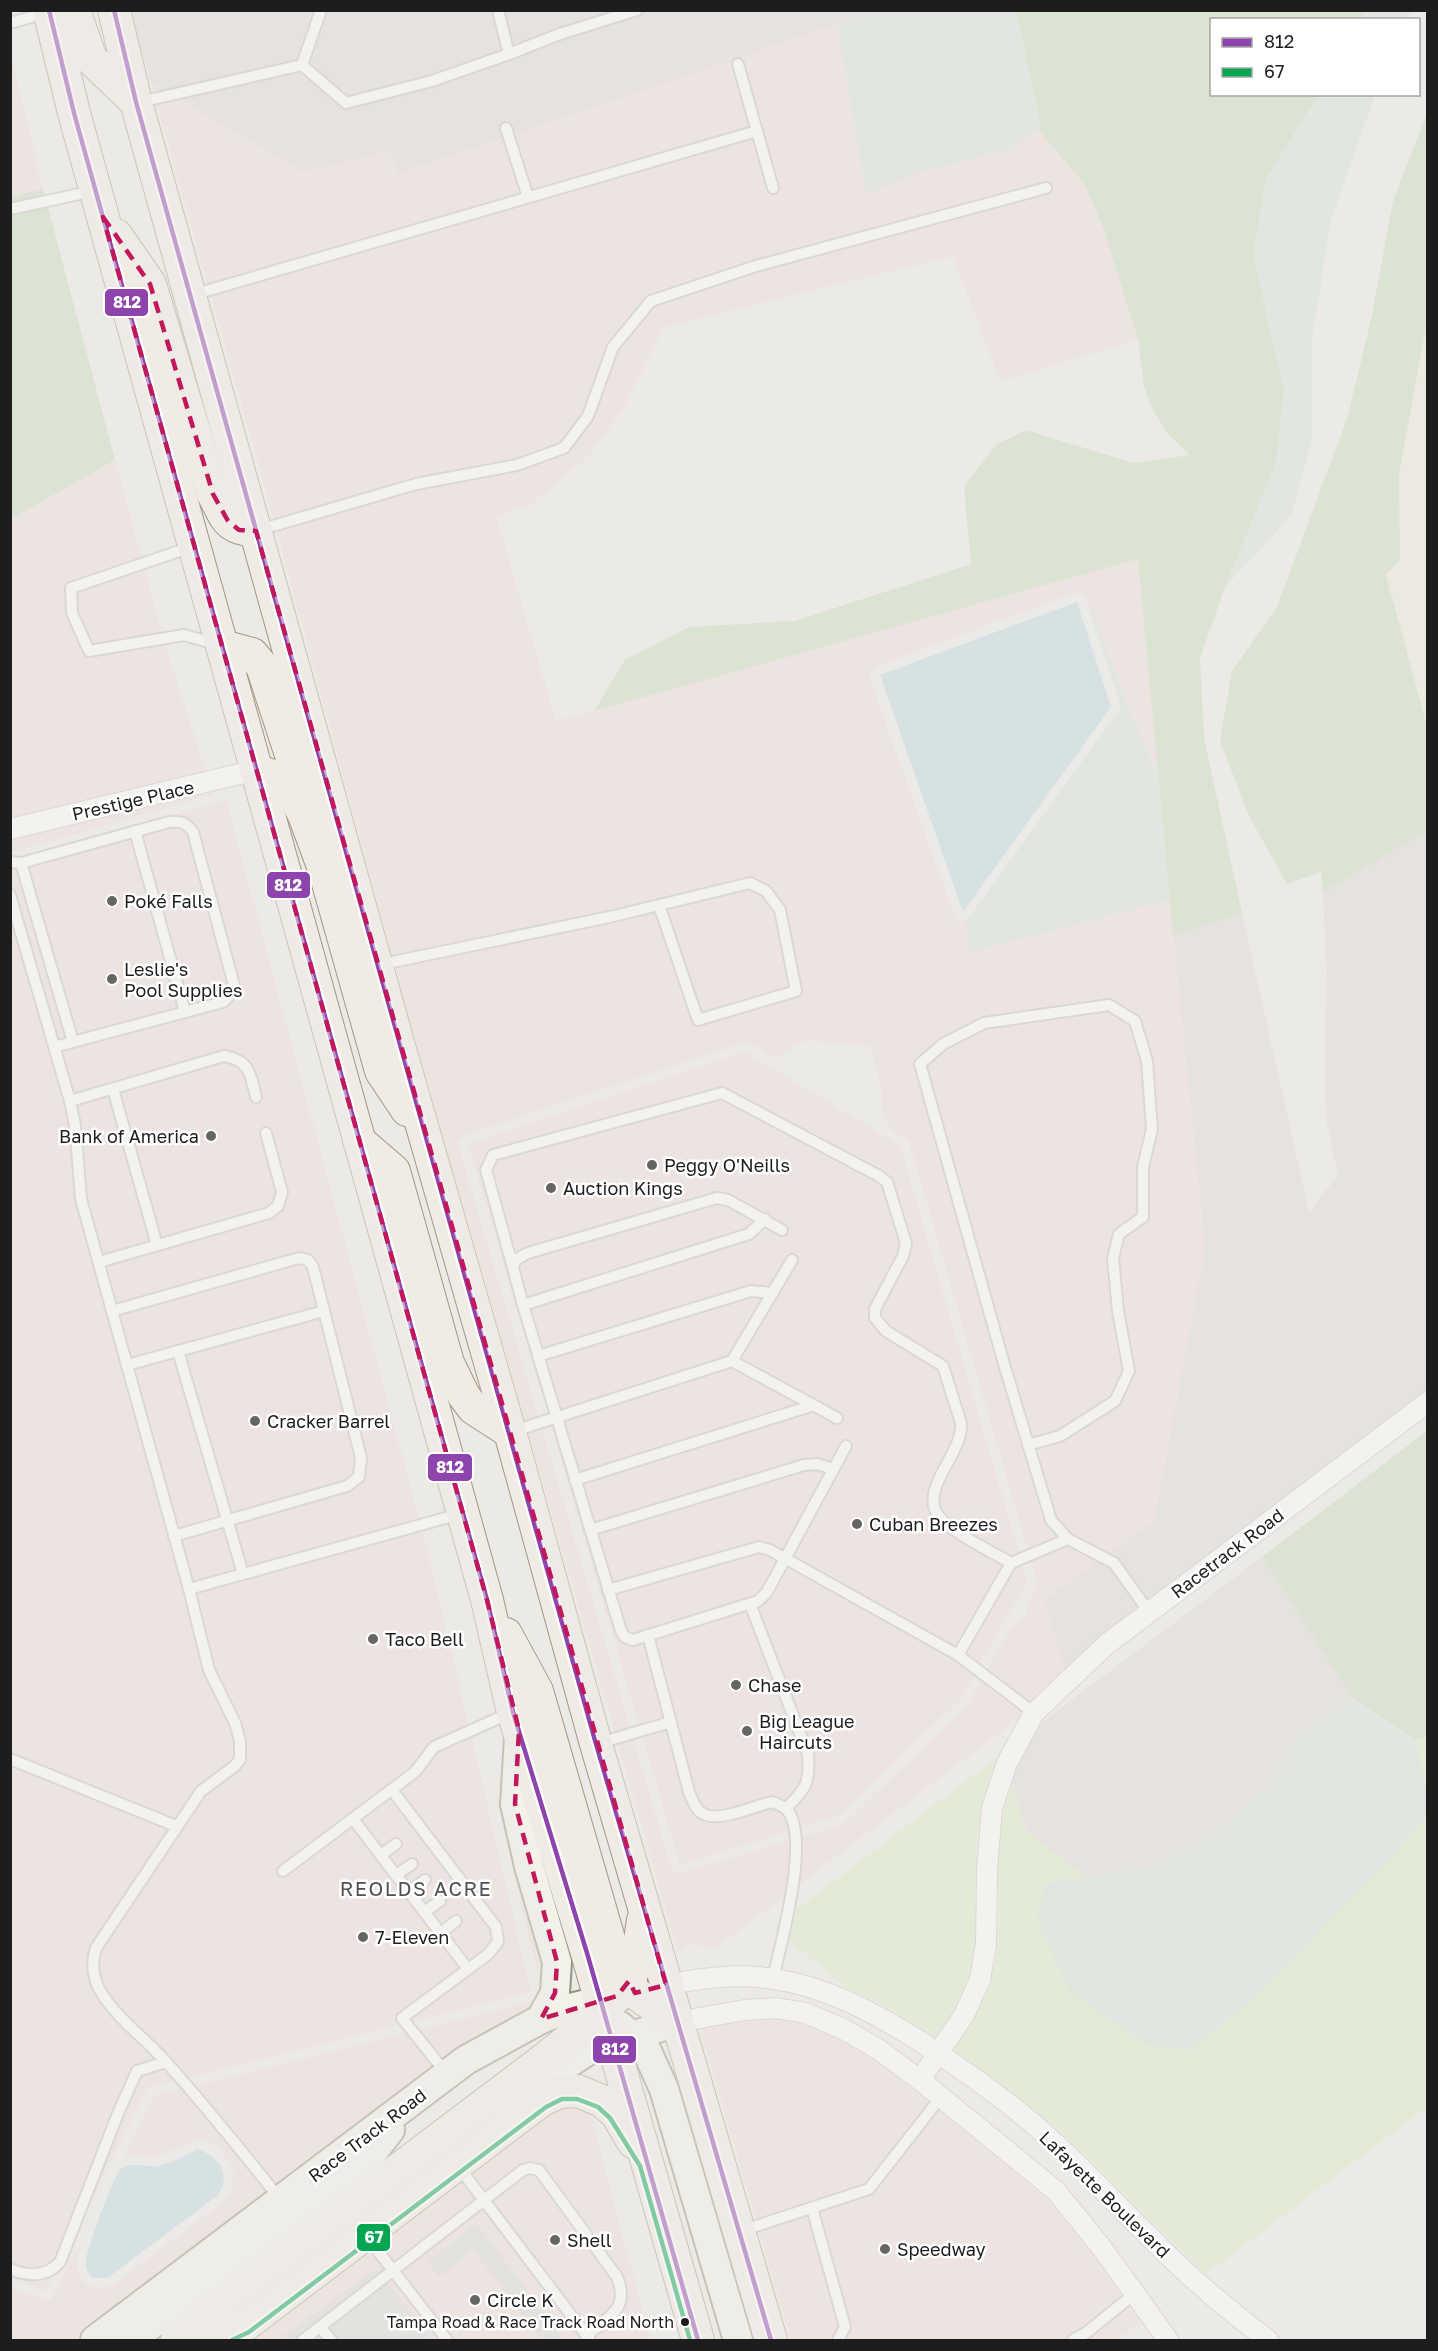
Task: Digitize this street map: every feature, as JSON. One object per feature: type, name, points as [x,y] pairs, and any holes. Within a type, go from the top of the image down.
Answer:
[{"type":"main road","points":[[114,10],[136,102],[425,1138],[510,1432],[596,1744],[771,2340]]},
{"type":"main road","points":[[57,11],[91,59],[136,102]]},
{"type":"main road","points":[[57,11],[100,204],[487,1600],[516,1721],[614,2011],[647,2163],[697,2340]]},
{"type":"main road","points":[[100,204],[150,284],[213,494],[228,521],[239,530],[256,531]]},
{"type":"main road","points":[[222,646],[252,654],[262,666],[292,758],[332,804]]},
{"type":"main road","points":[[256,770],[289,785],[304,815],[324,869],[381,1071],[425,1138]]},
{"type":"main road","points":[[359,1141],[394,1171],[448,1363],[465,1396],[473,1408],[510,1432]]},
{"type":"main road","points":[[487,1600],[537,1691],[611,1946],[614,2011],[646,2049],[664,2089],[738,2340]]},
{"type":"main road","points":[[516,1721],[515,1804],[529,1866],[557,1962],[555,1993],[541,2019]]},
{"type":"main road","points":[[177,2340],[235,2293],[614,2011],[637,1961],[645,1912]]},
{"type":"main road","name":"Race Track Road","points":[[95,2340],[447,2075],[500,2040],[541,2019],[570,2008],[614,2011],[666,1985]]},
{"type":"main road","points":[[614,2011],[677,2022]]},
{"type":"main road","name":"Race Track Road","points":[[200,2340],[558,2070],[592,2048],[614,2011]]},
{"type":"main road","points":[[216,2340],[244,2326],[542,2100],[560,2092],[578,2091],[602,2102],[616,2113],[647,2163]]},
{"type":"main road","points":[[131,2340],[361,2167],[416,2098]]},
{"type":"street","name":"Prestige Place","points":[[10,829],[256,770]]},
{"type":"street","name":"Racetrack Road","points":[[1034,1713],[1107,1644],[1428,1402]]},
{"type":"street","points":[[920,2080],[964,2015],[980,1980],[986,1944],[987,1869],[992,1809],[1007,1763],[1034,1713]]},
{"type":"street","name":"Lafayette Boulevard","points":[[666,1985],[715,1976],[773,1979],[835,1995],[879,2016],[938,2053],[1005,2102],[1058,2145],[1172,2259],[1231,2312],[1268,2340]]},
{"type":"street","name":"Lafayette Boulevard","points":[[677,2022],[745,2010],[776,2008],[806,2013],[845,2030],[878,2049],[920,2080],[1056,2191],[1102,2248],[1168,2340]]},
{"type":"lane","points":[[302,65],[321,10]]},
{"type":"lane","points":[[498,10],[509,54]]},
{"type":"lane","points":[[302,65],[346,103],[432,81],[560,34],[637,10]]},
{"type":"lane","points":[[10,23],[57,11]]},
{"type":"lane","points":[[738,64],[773,188]]},
{"type":"lane","points":[[136,102],[302,65]]},
{"type":"lane","points":[[506,128],[528,197]]},
{"type":"lane","points":[[190,296],[757,131]]},
{"type":"lane","points":[[256,531],[416,484],[517,465],[564,448],[588,416],[613,347],[651,301],[756,266],[1046,188]]},
{"type":"lane","points":[[10,209],[100,204]]},
{"type":"lane","points":[[194,546],[71,588],[72,613],[89,651],[184,635],[222,646]]},
{"type":"lane","points":[[54,1047],[223,1002],[233,992],[234,985],[193,832],[188,825],[180,821],[16,862],[73,1041]]},
{"type":"lane","points":[[135,831],[185,1012]]},
{"type":"lane","points":[[378,965],[750,883],[766,891],[780,910],[796,991],[698,1020],[658,905]]},
{"type":"lane","points":[[10,895],[70,1101],[75,1125],[81,1198],[189,1589],[208,1670],[235,1723],[240,1741],[240,1759],[235,1766],[201,1791],[96,1948],[93,1958],[94,1972],[99,1989],[110,2005],[166,2062],[281,2200]]},
{"type":"lane","points":[[1028,1445],[1060,1436],[1115,1401],[1129,1371],[1118,1311],[1113,1258],[1119,1234],[1143,1217],[1143,1167],[1152,1129],[1147,1061],[1135,1021],[1109,1005],[984,1023],[943,1044],[920,1064],[1028,1445],[1051,1520],[1068,1539],[1114,1563],[1149,1612]]},
{"type":"lane","points":[[70,1101],[224,1056],[238,1059],[248,1067],[256,1097]]},
{"type":"lane","points":[[113,1089],[157,1245]]},
{"type":"lane","points":[[846,1446],[767,1592],[758,1601],[633,1640],[626,1636],[621,1631],[608,1590],[523,1305],[486,1170],[493,1155],[722,1093],[887,1182],[906,1243],[903,1256],[875,1309],[875,1318],[886,1331],[943,1366],[961,1423],[962,1431],[935,1488],[933,1507],[939,1517],[961,1534],[1011,1563]]},
{"type":"lane","points":[[99,1262],[269,1213],[278,1206],[282,1192],[266,1133]]},
{"type":"lane","points":[[513,1268],[515,1260],[528,1253],[717,1198],[728,1200],[783,1230]]},
{"type":"lane","points":[[523,1305],[749,1234],[765,1220]]},
{"type":"lane","points":[[112,1311],[299,1258],[308,1260],[313,1267],[361,1458],[359,1477],[347,1486],[174,1536]]},
{"type":"lane","points":[[510,1432],[732,1361],[792,1260]]},
{"type":"lane","points":[[538,1356],[751,1291],[773,1293]]},
{"type":"lane","points":[[127,1365],[324,1311]]},
{"type":"lane","points":[[178,1351],[243,1574]]},
{"type":"lane","points":[[732,1361],[811,1406],[837,1418]]},
{"type":"lane","points":[[575,1480],[811,1406]]},
{"type":"lane","points":[[590,1530],[804,1465],[817,1464],[833,1469]]},
{"type":"lane","points":[[189,1589],[462,1513]]},
{"type":"lane","points":[[958,1655],[1011,1563],[1068,1539]]},
{"type":"lane","points":[[608,1590],[759,1547],[770,1550],[784,1560],[958,1655],[1034,1713]]},
{"type":"lane","points":[[750,1604],[808,1754],[810,1774],[806,1786],[786,1808]]},
{"type":"lane","points":[[648,1635],[689,1792],[696,1808],[704,1815],[720,1817],[772,1802],[786,1808],[792,1819],[796,1855],[794,1877],[773,1979]]},
{"type":"lane","points":[[283,1871],[415,1772],[434,1747],[516,1721]]},
{"type":"lane","points":[[596,1744],[671,1722]]},
{"type":"lane","points":[[10,1759],[176,1826]]},
{"type":"lane","points":[[392,1790],[416,1829],[475,1907],[496,1927],[498,1941],[487,1955],[402,2018],[447,2075]]},
{"type":"lane","points":[[353,1819],[468,1969]]},
{"type":"lane","points":[[381,1856],[396,1844]]},
{"type":"lane","points":[[396,1875],[412,1863]]},
{"type":"lane","points":[[409,1892],[425,1880]]},
{"type":"lane","points":[[424,1912],[440,1900]]},
{"type":"lane","points":[[441,1933],[456,1921]]},
{"type":"lane","points":[[10,2270],[22,2274],[42,2275],[53,2270],[60,2262],[137,2071],[166,2062]]},
{"type":"lane","points":[[739,2231],[869,2189],[941,2097]]},
{"type":"lane","points":[[303,2340],[483,2199],[523,2170],[530,2168],[539,2170],[617,2277],[622,2290],[621,2302],[617,2310],[588,2338],[483,2199],[456,2165]]},
{"type":"lane","points":[[812,2208],[845,2327],[838,2340]]},
{"type":"lane","points":[[365,2234],[447,2340]]},
{"type":"lane","points":[[1073,2340],[1086,2333],[1134,2294]]},
{"type":"lane","points":[[320,2327],[331,2340]]},
{"type":"highlighted area","points":[[103,217],[150,284],[213,494],[228,521],[239,530],[256,531],[666,1985],[635,1993],[629,1981],[617,1996],[541,2019],[555,1993],[557,1962],[515,1804],[519,1730],[487,1600]]},
{"type":"shaded area","points":[[878,10],[1016,11],[1041,127],[1009,149],[912,175],[866,195],[837,24]]},
{"type":"shaded area","points":[[1365,10],[1411,11],[1408,18],[1361,18]]},
{"type":"shaded area","points":[[131,11],[878,11],[397,174],[390,151],[303,172],[151,83]]},
{"type":"shaded area","points":[[837,24],[866,194],[912,174],[1009,149],[1038,129],[1085,185],[1104,230],[1138,340],[1000,381],[953,256],[664,327],[625,406],[590,455],[529,506],[496,516],[556,721],[1138,559],[1158,775],[1128,707],[1091,607],[1080,593],[1074,593],[877,666],[871,673],[870,679],[954,915],[957,920],[965,921],[971,951],[1170,900],[1205,1249],[1154,1521],[1044,1600],[1068,1681],[714,1949],[692,1943],[678,1952],[404,1000],[274,520],[151,83],[303,172],[391,151],[398,174]],"holes":[[[806,1040],[870,1046],[882,1090],[881,1110],[890,1128],[909,1142],[1037,1582],[1025,1616],[1012,1626],[967,1706],[843,1824],[676,1873],[672,1870],[458,1144],[466,1135],[743,1043],[751,1044],[775,1058]]]},
{"type":"shaded area","points":[[10,52],[43,189],[11,197],[10,197]]},
{"type":"shaded area","points":[[1317,96],[1375,96],[1331,220],[1312,338],[1312,440],[1291,516],[1225,587],[1276,464],[1284,390],[1253,256],[1266,179]]},
{"type":"shaded area","points":[[115,460],[165,645],[206,772],[11,818],[10,519]]},
{"type":"shaded area","points":[[1088,606],[1091,607],[1128,707],[1158,775],[1170,900],[971,952],[965,921],[1120,709]]},
{"type":"shaded area","points":[[212,792],[213,794],[11,853],[11,840]]},
{"type":"shaded area","points":[[226,800],[429,1556],[531,1992],[148,2088],[46,2291],[11,2278],[11,862]]},
{"type":"shaded area","points":[[1427,831],[1427,1408],[1068,1681],[1044,1600],[1154,1521],[1205,1248],[1173,935],[1242,913],[1309,1212],[1338,1175],[1327,1124],[1325,1065],[1327,973],[1323,892]]},
{"type":"shaded area","points":[[745,1052],[900,1145],[1027,1581],[960,1700],[838,1816],[680,1865],[468,1144]]},
{"type":"shaded area","points":[[1262,1557],[1353,1698],[1299,1732],[1272,1783],[1212,1837],[1155,1866],[1085,1877],[1026,1831],[1012,1782],[1017,1766],[1040,1724]]},
{"type":"shaded area","points":[[1353,1698],[1415,1740],[1427,1792],[1427,1815],[1398,1851],[1252,2001],[1188,2051],[1148,2045],[1070,1992],[1037,1920],[1045,1884],[1155,1866],[1212,1837],[1272,1783],[1299,1732]]},
{"type":"shaded area","points":[[491,1776],[546,1964],[544,1991],[534,2009],[408,2091],[78,2340],[11,2340],[11,2288],[45,2300],[51,2299],[81,2243],[76,2261],[81,2279],[91,2287],[110,2287],[223,2202],[231,2192],[234,2174],[230,2163],[218,2147],[201,2140],[195,2140],[156,2157],[130,2155],[124,2157],[154,2096],[538,1998],[541,1989]]},
{"type":"shaded area","points":[[775,2019],[801,2023],[839,2039],[872,2059],[913,2089],[1047,2199],[1093,2255],[1140,2323],[1117,2340],[791,2340],[700,2028]]},
{"type":"shaded area","points":[[561,2103],[589,2108],[650,2340],[238,2340]]},
{"type":"shaded area","points":[[477,2223],[565,2340],[541,2340],[473,2250],[439,2277],[427,2261]]},
{"type":"shaded area","points":[[376,2269],[433,2340],[277,2340]]},
{"type":"green space","points":[[1016,11],[1365,11],[1361,18],[1210,18],[1210,96],[1317,96],[1312,106],[1276,352],[1284,390],[1276,464],[1225,587],[1200,658],[1204,738],[1242,913],[1173,935],[1138,559],[594,711],[625,660],[689,627],[795,621],[971,564],[964,487],[996,445],[1026,430],[1133,463],[1190,455],[1166,432],[1149,402],[1144,386],[1138,340],[1104,230],[1085,185],[1038,129],[1041,126]]},
{"type":"green space","points":[[1427,113],[1427,320],[1399,474],[1400,559],[1386,575],[1427,727],[1427,831],[1323,892],[1321,872],[1287,884],[1249,816],[1220,741],[1232,671],[1277,607],[1348,416],[1372,315],[1393,201]]},
{"type":"green space","points":[[43,189],[115,460],[11,519],[11,197]]},
{"type":"green space","points":[[1427,320],[1427,727],[1386,575],[1400,559],[1399,474]]},
{"type":"green space","points":[[1427,1431],[1427,1736],[1415,1740],[1353,1698],[1262,1557]]},
{"type":"green space","points":[[1427,1736],[1427,1792],[1415,1740]]},
{"type":"green space","points":[[999,1756],[986,1789],[979,1824],[972,1967],[959,2001],[936,2038],[886,2006],[845,1987],[773,1927]]},
{"type":"green space","points":[[1012,1782],[1026,1831],[1085,1877],[1045,1884],[1188,2051],[1252,2001],[1398,1851],[1427,1815],[1427,2107],[1206,2274],[1066,2136],[953,2049],[979,2008],[994,1968],[998,1941],[999,1849]]},
{"type":"water","points":[[1077,602],[1111,707],[963,912],[880,675]]},
{"type":"water","points":[[197,2149],[212,2156],[221,2167],[224,2180],[218,2195],[107,2278],[93,2278],[87,2269],[87,2255],[107,2197],[122,2168],[131,2165],[163,2165]]},
{"type":"transit line","name":"812","points":[[49,10],[74,113],[487,1600],[513,1712],[587,1953],[698,2340]]},
{"type":"transit line","name":"812","points":[[114,10],[136,102],[596,1744],[771,2340]]},
{"type":"transit line","name":"67","points":[[232,2340],[249,2332],[546,2107],[562,2099],[577,2099],[598,2107],[610,2118],[640,2166],[690,2340]]},
{"type":"place","name":"Poké Falls","points":[[112,901]]},
{"type":"place","name":"Leslie's Pool Supplies","points":[[112,979]]},
{"type":"place","name":"Bank of America","points":[[211,1136]]},
{"type":"place","name":"Peggy O'Neills","points":[[652,1165]]},
{"type":"place","name":"Auction Kings","points":[[551,1188]]},
{"type":"place","name":"Cracker Barrel","points":[[255,1421]]},
{"type":"place","name":"Cuban Breezes","points":[[857,1524]]},
{"type":"place","name":"Taco Bell","points":[[373,1639]]},
{"type":"place","name":"Chase","points":[[736,1685]]},
{"type":"place","name":"Big League Haircuts","points":[[747,1731]]},
{"type":"place","name":"7-Eleven","points":[[363,1937]]},
{"type":"place","name":"Shell","points":[[555,2240]]},
{"type":"place","name":"Speedway","points":[[885,2249]]},
{"type":"place","name":"Circle K","points":[[475,2300]]},
{"type":"place","name":"Tampa Road & Race Track Road North","points":[[685,2322]]},
{"type":"district","name":"REOLDS ACRE","points":[[416,1888]]}]
